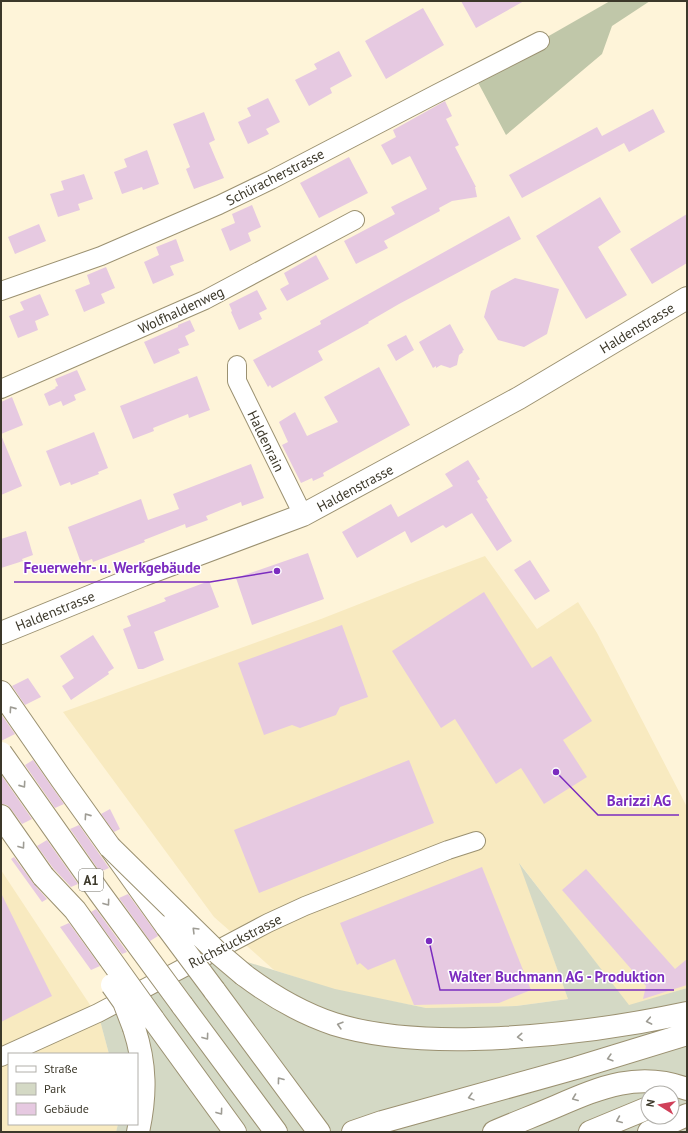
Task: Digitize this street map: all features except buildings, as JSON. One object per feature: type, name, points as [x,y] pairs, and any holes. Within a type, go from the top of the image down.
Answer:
[{"type":"main road","name":"Haldenstrasse","points":[[1,633],[143,575],[303,515],[519,398],[687,298]]},
{"type":"main road","name":"A1","points":[[1,692],[110,847],[319,1132]]},
{"type":"main road","name":"A1","points":[[1,753],[104,899],[273,1128]]},
{"type":"main road","points":[[1,816],[43,876],[75,910],[144,1024],[235,1132]]},
{"type":"main road","points":[[110,847],[218,953],[244,975],[280,1000],[313,1016],[355,1030],[399,1037],[460,1039],[542,1035],[612,1027],[687,1013]]},
{"type":"main road","points":[[138,1132],[143,1106],[145,1082],[142,1056],[144,1024]]},
{"type":"main road","points":[[353,1132],[389,1120],[569,1070],[687,1034]]},
{"type":"main road","points":[[494,1132],[574,1099],[624,1082],[647,1081],[667,1083],[687,1090]]},
{"type":"main road","points":[[590,1132],[640,1111]]},
{"type":"main road","points":[[649,1132],[687,1115]]},
{"type":"street","name":"Schüracherstrasse","points":[[1,291],[102,256],[219,205],[271,180],[540,41]]},
{"type":"street","name":"Wolfhaldenweg","points":[[1,389],[206,300],[355,220]]},
{"type":"street","name":"Haldenrain","points":[[236,365],[237,382],[303,515]]},
{"type":"street","name":"Ruchstuckstrasse","points":[[10,1053],[98,1013],[268,923],[305,906],[448,850],[476,841]]},
{"type":"shaded area","points":[[485,556],[537,629],[578,602],[597,633],[687,807],[687,988],[629,1006],[520,864],[568,999],[516,1006],[426,1008],[335,990],[274,970],[214,917],[63,712],[321,619]]},
{"type":"shaded area","points":[[1,870],[100,1020],[109,1053],[8,1053],[8,1125],[118,1125],[116,1132],[1,1132]]},
{"type":"green space","points":[[610,1],[650,1],[612,26],[602,54],[506,135],[474,75],[540,41]]},
{"type":"green space","points":[[519,863],[629,1005],[687,988],[687,1132],[116,1132],[118,1125],[138,1125],[138,1053],[109,1053],[98,1013],[218,953],[335,989],[426,1008],[516,1006],[568,999]]},
{"type":"place","name":"Feuerwehr- u. Werkgebäude","points":[[277,571]]},
{"type":"place","name":"Barizzi AG","points":[[556,772]]},
{"type":"place","name":"Walter Buchmann AG - Produktion","points":[[429,941]]}]
